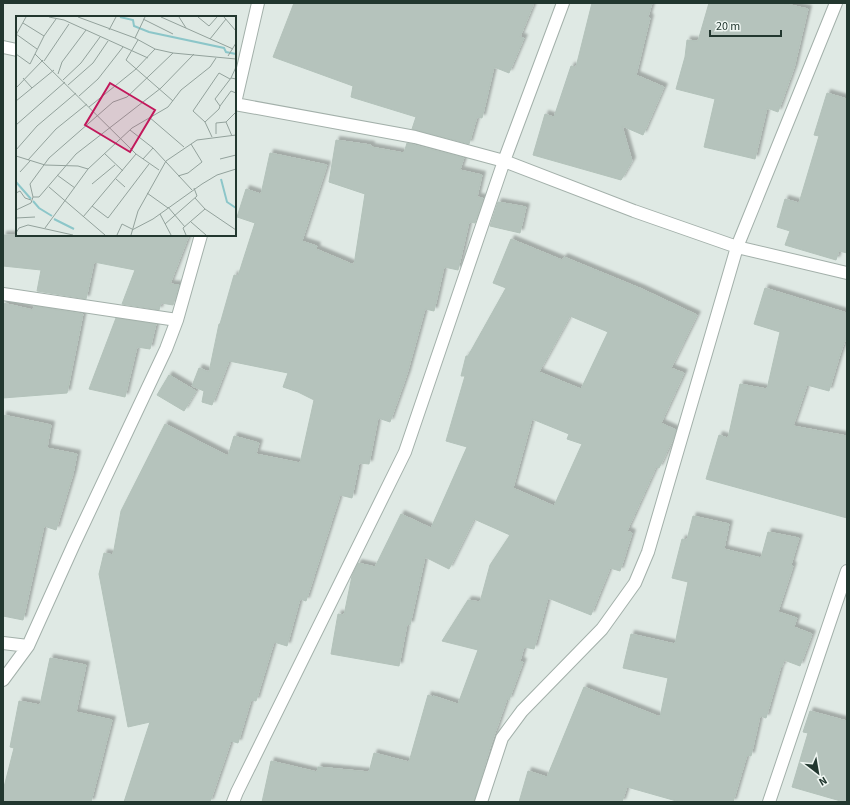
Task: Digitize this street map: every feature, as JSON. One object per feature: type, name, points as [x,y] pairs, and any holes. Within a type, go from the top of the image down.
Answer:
[{"type":"street","points":[[236,99],[258,3]]},
{"type":"street","points":[[233,802],[240,785],[405,452],[504,161],[563,3]]},
{"type":"street","points":[[481,802],[502,738],[522,711],[602,629],[635,583],[648,552],[737,247],[836,3]]},
{"type":"street","points":[[3,47],[16,50]]},
{"type":"street","points":[[236,103],[415,137],[504,161],[634,211],[737,247],[847,273]]},
{"type":"street","points":[[3,680],[28,646],[74,544],[166,349],[177,320],[201,236]]},
{"type":"street","points":[[3,294],[177,320]]},
{"type":"street","points":[[769,802],[847,571]]},
{"type":"street","points":[[3,643],[28,646]]},
{"type":"building","points":[[294,3],[534,3],[520,37],[524,38],[509,73],[494,67],[482,118],[477,117],[469,144],[412,129],[416,117],[351,97],[353,86],[273,57]]},
{"type":"building","points":[[592,3],[652,3],[648,17],[650,18],[636,75],[664,87],[643,135],[622,126],[632,161],[621,180],[533,155],[545,114],[554,117],[571,66],[576,67]]},
{"type":"building","points":[[709,3],[782,3],[808,9],[794,68],[778,112],[767,108],[755,159],[704,147],[715,99],[676,89],[685,57],[687,40],[698,41]]},
{"type":"building","points":[[827,93],[847,99],[847,253],[839,251],[836,260],[785,245],[790,231],[777,227],[785,199],[799,203],[819,136],[814,135]]},
{"type":"building","points":[[336,140],[371,145],[371,147],[404,153],[407,143],[464,158],[460,170],[482,175],[477,197],[483,198],[475,223],[469,222],[458,270],[444,267],[434,311],[425,309],[407,374],[390,422],[378,418],[369,464],[359,463],[352,498],[340,495],[306,601],[300,599],[287,646],[274,642],[256,701],[251,700],[238,743],[231,741],[210,802],[124,802],[150,722],[128,727],[99,574],[104,553],[113,555],[121,511],[165,424],[228,456],[234,436],[259,443],[256,454],[300,463],[314,400],[283,387],[288,373],[229,361],[212,405],[202,402],[204,391],[192,386],[199,368],[209,372],[219,324],[234,275],[238,276],[255,223],[237,217],[246,189],[261,194],[270,153],[327,165],[302,241],[317,246],[316,249],[354,265],[365,194],[329,182]]},
{"type":"building","points":[[498,202],[526,207],[520,233],[490,226]]},
{"type":"building","points":[[3,235],[189,236],[170,284],[179,285],[173,305],[161,303],[159,310],[122,304],[135,270],[94,262],[86,299],[37,291],[41,270],[3,266]]},
{"type":"building","points":[[511,239],[562,260],[564,257],[642,289],[697,315],[671,368],[684,373],[661,423],[676,430],[674,437],[659,468],[656,467],[627,531],[632,533],[620,571],[610,568],[591,615],[548,598],[534,649],[524,647],[520,661],[523,662],[509,700],[507,699],[491,744],[474,802],[262,802],[271,761],[317,772],[318,767],[369,772],[374,753],[409,762],[428,695],[458,704],[478,650],[442,641],[468,600],[480,602],[490,565],[510,535],[474,519],[449,569],[425,557],[410,625],[407,624],[399,666],[331,654],[338,614],[344,615],[352,576],[358,563],[375,567],[401,514],[431,528],[467,447],[446,441],[465,376],[461,376],[466,356],[468,356],[506,288],[493,283]],"holes":[[[570,316],[608,332],[581,389],[539,372]],[[532,419],[569,434],[567,439],[582,444],[554,506],[513,488]]]},
{"type":"building","points":[[765,288],[847,313],[847,336],[829,391],[807,385],[793,426],[847,436],[847,518],[706,479],[719,435],[728,438],[740,384],[767,389],[780,332],[754,324]]},
{"type":"building","points":[[3,303],[33,310],[34,306],[83,314],[67,393],[3,398]]},
{"type":"building","points":[[116,318],[156,324],[150,349],[137,347],[125,397],[89,389]]},
{"type":"building","points":[[169,375],[196,391],[184,411],[157,395]]},
{"type":"building","points":[[3,415],[51,425],[47,448],[77,454],[73,474],[56,530],[44,526],[23,620],[3,616]]},
{"type":"building","points":[[693,516],[729,524],[724,549],[761,558],[768,532],[799,538],[791,565],[793,566],[778,612],[797,618],[794,627],[812,634],[800,666],[784,660],[782,667],[781,666],[766,718],[760,716],[751,756],[747,755],[733,802],[680,802],[627,787],[622,802],[519,802],[528,771],[547,777],[584,687],[660,717],[668,678],[623,668],[631,634],[675,644],[688,582],[672,578],[682,539],[687,540]]},
{"type":"building","points":[[50,658],[86,665],[76,712],[112,720],[91,802],[3,802],[3,791],[14,748],[10,747],[19,701],[40,705]]},
{"type":"building","points":[[810,711],[847,721],[847,802],[792,787],[808,733],[803,732]]}]
